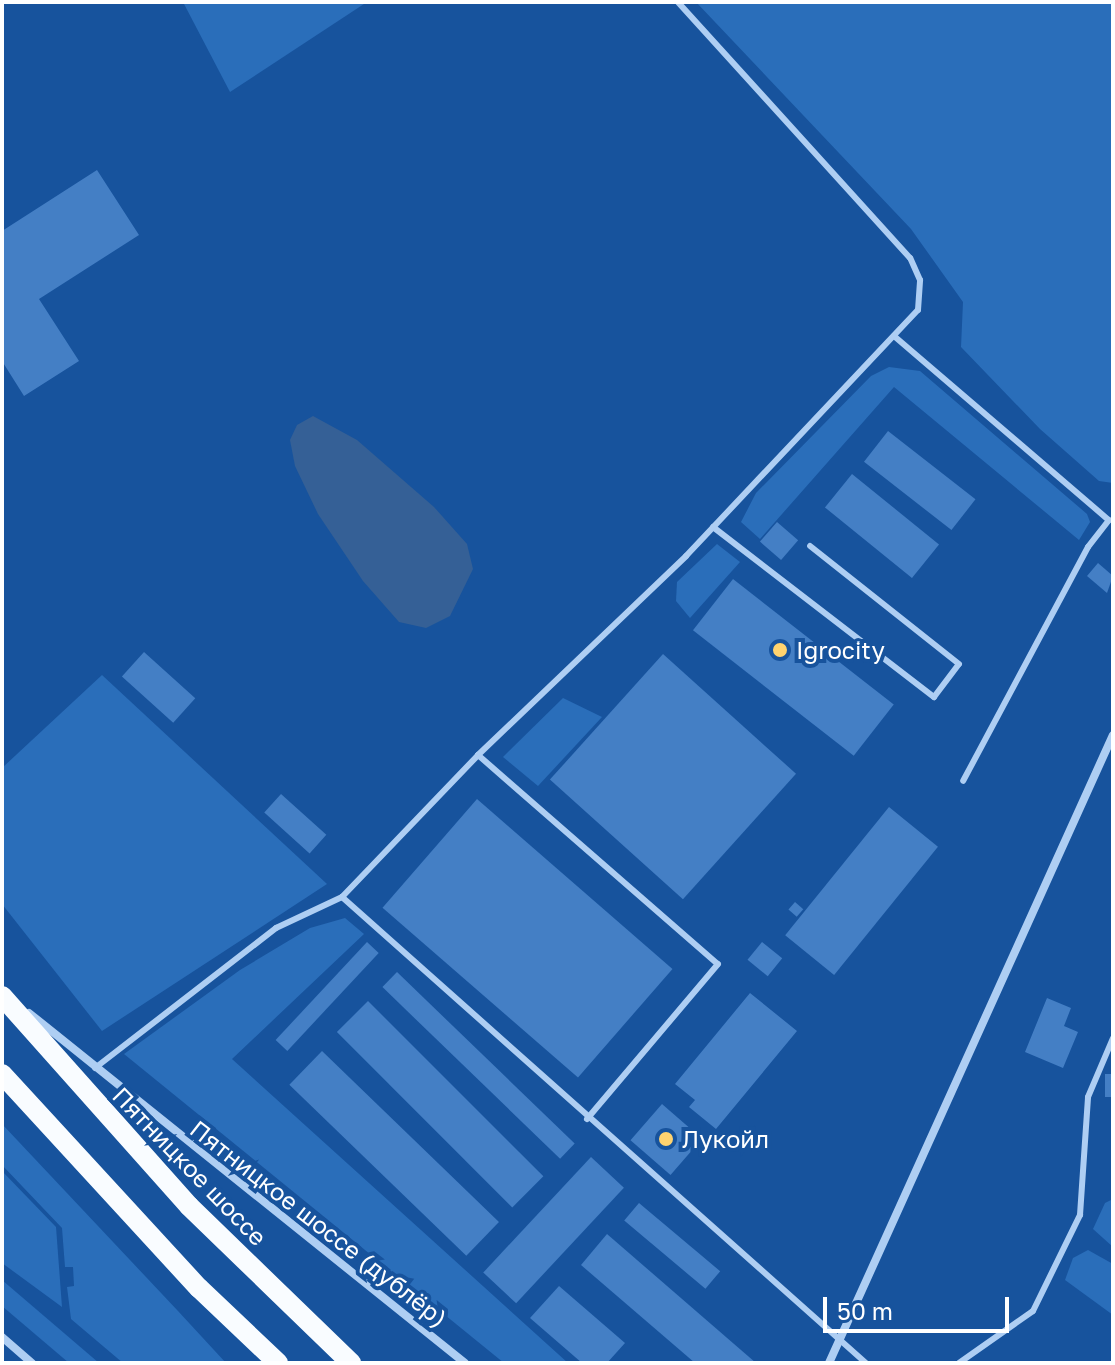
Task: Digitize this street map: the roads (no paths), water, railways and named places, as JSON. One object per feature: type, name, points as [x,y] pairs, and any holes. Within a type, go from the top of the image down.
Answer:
[{"type":"main road","name":"Пятницкое шоссе","points":[[2,993],[189,1206],[351,1363]]},
{"type":"main road","points":[[2,1074],[199,1288],[278,1363]]},
{"type":"street","points":[[829,1363],[1113,735]]},
{"type":"street","name":"Пятницкое шоссе (дублёр)","points":[[2,993],[465,1363]]},
{"type":"street","points":[[2,1337],[32,1363]]},
{"type":"lane","points":[[94,1069],[276,928],[342,897],[478,755],[713,527],[918,310],[920,280],[910,258],[678,2]]},
{"type":"lane","points":[[894,336],[1109,520],[1088,547],[963,781]]},
{"type":"lane","points":[[713,527],[934,697],[959,664],[810,546]]},
{"type":"lane","points":[[478,755],[718,964],[587,1119]]},
{"type":"lane","points":[[342,897],[587,1119],[866,1363]]},
{"type":"lane","points":[[959,1363],[1033,1311],[1080,1215],[1088,1097],[1113,1038]]},
{"type":"place","name":"Igrocity","points":[[780,650]]},
{"type":"place","name":"Лукойл","points":[[666,1139]]}]
